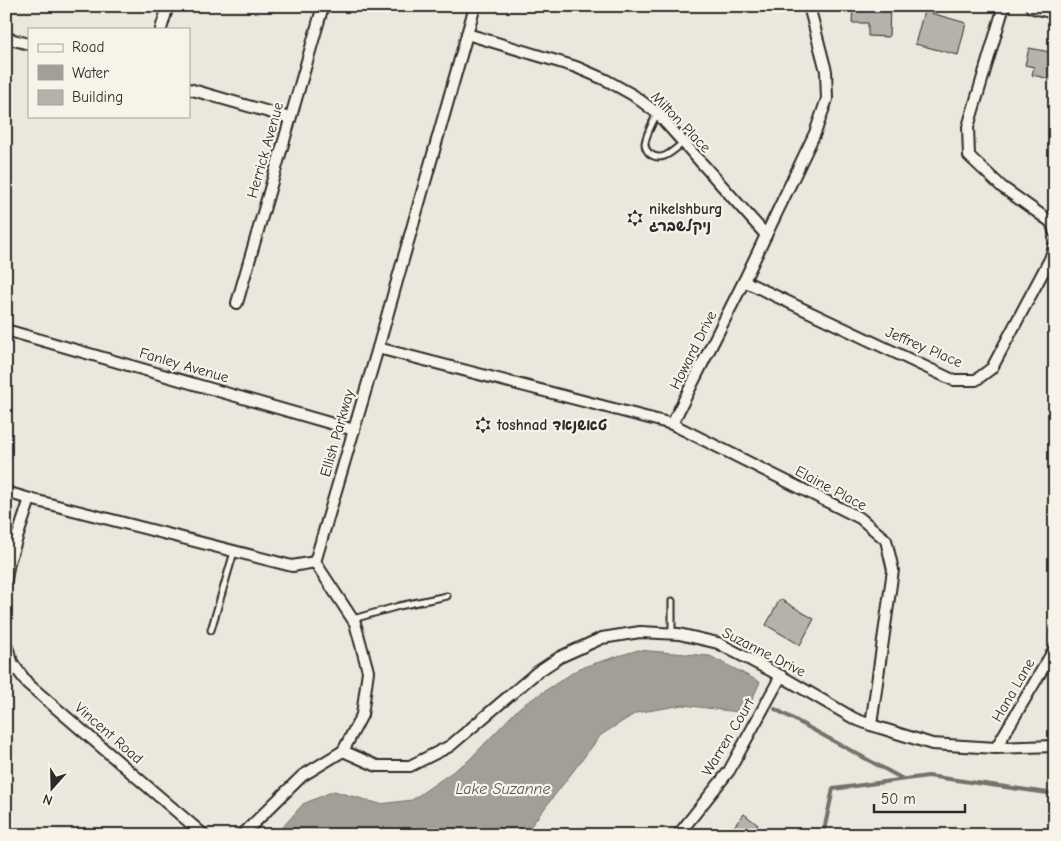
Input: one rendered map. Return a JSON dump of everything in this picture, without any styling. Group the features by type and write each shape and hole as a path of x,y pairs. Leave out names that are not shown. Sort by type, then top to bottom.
{"street":[{"path":"161,28 168,6"},
{"name":"Herrick Avenue","path":"237,303 323,6"},
{"name":"Ellish Parkway","path":"315,562 475,6"},
{"name":"Howard Drive","path":"672,424 744,281 815,133 826,99 826,71 809,6"},
{"path":"1004,6 968,127 969,156 1002,186 1051,222 1055,233"},
{"path":"1033,6 1055,11"},
{"name":"Milton Place","path":"467,34 576,67 606,80 633,95 657,113 766,235"},
{"path":"6,38 28,44"},
{"path":"190,89 290,118"},
{"name":"Jeffrey Place","path":"744,281 954,380 976,380 992,368 1050,259 1055,244"},
{"name":"Fanley Avenue","path":"6,330 354,430"},
{"path":"378,348 672,424"},
{"name":"Elaine Place","path":"672,424 860,518 886,540 893,570 871,725"},
{"path":"6,492 292,566 315,562 355,623 368,671 362,715 343,751 302,776 242,835"},
{"path":"6,578 9,562 30,499"},
{"name":"Suzanne Drive","path":"343,751 377,766 410,766 450,746 536,673 560,657 602,638 640,632 679,634 718,643 782,676 855,719 932,744 996,748 1055,746"},
{"name":"Vincent Road","path":"6,645 13,664 28,684 204,835"},
{"name":"Hana Lane","path":"996,748 1055,648"},
{"name":"Warren Court","path":"678,835 729,771 782,676"}],"lane":[{"path":"657,113 647,135 645,148 652,155 664,157 683,143"},
{"path":"211,630 234,551"},
{"path":"352,619 399,606 447,596"},
{"path":"672,601 672,634"}],"water":[{"name":"Lake Suzanne","path":"638,650 710,656 760,682 746,713 683,705 636,713 601,735 524,835 276,835 303,804 334,791 380,804 412,800 468,761 520,707 580,668"}],"building":[{"path":"853,6 890,6 889,37 868,36 868,23 852,23"},
{"path":"924,11 966,23 958,55 915,44"},
{"path":"1029,48 1055,53 1055,80 1032,75 1034,67 1025,65"},
{"path":"780,599 814,619 800,645 766,625"},
{"path":"744,814 758,825 751,835 727,835"}],"waterway":[{"path":"775,709 903,779"},
{"path":"823,835 833,789 928,776 1055,794"}],"place":[{"name":"nikelshburg ניקלשברג","path":"635,218"},
{"name":"toshnad טאשנאד","path":"483,425"}]}
